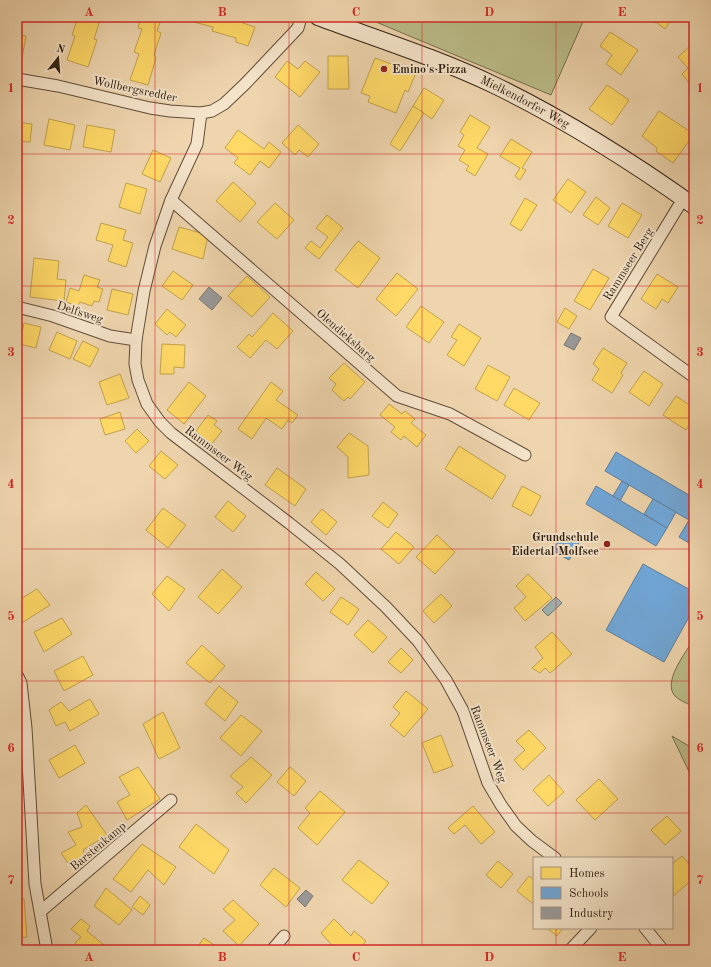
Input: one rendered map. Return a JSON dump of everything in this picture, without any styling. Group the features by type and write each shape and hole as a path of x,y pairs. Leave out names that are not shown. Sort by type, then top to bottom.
{"street":[{"path":"201,113 212,111 224,104 245,84 298,28 301,17"},
{"name":"Mielkendorfer Weg","path":"318,17 446,65 494,85 596,140 689,202"},
{"name":"Wollbergsredder","path":"17,79 58,86 164,110 201,113"},
{"name":"Rammseer Weg","path":"201,113 197,144 171,200 155,246 144,291 136,340 135,364 138,380 147,404 160,422 171,433 340,564 386,607 418,640 446,680 463,711 488,783 501,806 516,826 532,841 554,857"},
{"name":"Olendieksbarg","path":"171,200 397,396 450,414 525,454"},
{"name":"Rammseer Berg","path":"689,202 611,317 694,377"},
{"name":"Delfsweg","path":"17,308 53,316 110,336 136,340"},
{"path":"17,675 21,683 26,728 35,884 47,950"},
{"name":"Barstenkamp","path":"41,911 172,800"},
{"path":"570,950 591,929"},
{"path":"645,929 663,950"},
{"path":"272,950 284,936"}],"green space":[{"path":"364,17 585,17 551,95"},
{"path":"694,639 694,707 675,696 671,683 673,675 681,659"},
{"path":"672,736 694,749 694,782"}],"water":[{"path":"556,597 562,603 548,616 542,610"}],"building: Homes":[{"path":"78,17 101,17 94,39 97,40 88,67 67,60 75,36 72,35"},
{"path":"141,17 162,17 157,31 161,33 154,55 156,58 148,85 130,80 139,54 134,52 142,29 138,28"},
{"path":"191,17 233,17 244,20 243,23 255,27 248,46 236,42 236,38 212,31 213,27 190,21"},
{"path":"653,17 673,17 665,29 651,20"},
{"path":"610,32 638,50 621,75 606,64 612,55 600,46"},
{"path":"17,34 26,36 22,58 17,57"},
{"path":"692,44 694,46 694,82 691,85 682,74 688,68 678,57"},
{"path":"328,56 348,56 349,89 328,89"},
{"path":"375,58 416,73 408,92 405,90 396,113 368,102 370,96 361,93"},
{"path":"287,61 298,69 305,61 320,72 300,97 275,77"},
{"path":"607,85 629,100 612,125 589,109"},
{"path":"424,88 444,100 432,119 413,106"},
{"path":"413,106 424,113 400,151 390,144"},
{"path":"659,111 694,134 673,163 656,151 657,148 642,136"},
{"path":"470,115 490,127 477,148 488,154 475,176 466,170 469,166 459,160 465,150 458,146 464,135 460,132"},
{"path":"49,119 75,125 70,150 44,145"},
{"path":"17,122 32,124 30,142 17,141"},
{"path":"87,125 115,130 111,152 83,147"},
{"path":"298,125 319,144 308,157 299,150 295,155 282,143"},
{"path":"238,130 264,149 269,142 281,152 269,168 260,161 250,175 234,163 238,158 225,148"},
{"path":"511,139 532,152 522,168 526,170 520,180 515,176 520,168 500,156"},
{"path":"153,150 171,158 160,182 142,174"},
{"path":"568,179 586,192 571,213 553,200"},
{"path":"233,182 256,203 240,222 216,201"},
{"path":"126,183 147,189 140,214 119,207"},
{"path":"596,197 610,208 598,225 583,215"},
{"path":"525,198 537,205 521,231 510,224"},
{"path":"275,203 294,220 277,239 257,222"},
{"path":"622,203 642,215 628,238 608,226"},
{"path":"327,215 343,228 319,259 305,248 311,241 320,248 328,237 316,228"},
{"path":"101,223 126,230 123,240 133,243 126,267 108,261 113,245 96,240"},
{"path":"179,227 208,235 203,259 172,249"},
{"path":"358,241 380,258 358,288 335,270"},
{"path":"34,258 59,261 57,279 66,280 64,301 30,297"},
{"path":"593,269 609,278 590,310 574,301"},
{"path":"173,271 193,285 182,300 162,286"},
{"path":"397,273 418,289 396,316 376,299"},
{"path":"657,274 678,287 668,303 662,299 656,309 641,299"},
{"path":"84,275 100,280 97,287 103,289 99,302 94,301 92,306 80,302 78,306 66,302 70,288 79,291"},
{"path":"247,276 270,297 252,317 228,296"},
{"path":"112,289 133,294 128,315 107,310"},
{"path":"421,306 444,322 429,343 406,327"},
{"path":"565,308 577,316 569,329 557,322"},
{"path":"167,309 186,325 176,337 170,332 167,335 155,324"},
{"path":"273,313 293,331 277,349 266,340 250,358 237,347 249,334 252,337"},
{"path":"24,323 41,327 36,348 19,344"},
{"path":"459,324 481,338 464,366 447,355 457,340 451,337"},
{"path":"57,332 77,341 70,359 49,350"},
{"path":"83,341 99,349 90,367 73,359"},
{"path":"162,344 185,345 184,368 174,367 174,374 160,374"},
{"path":"603,348 627,363 621,373 623,375 612,393 592,380 599,369 593,364"},
{"path":"344,363 365,382 350,399 348,397 344,401 332,390 336,384 329,378"},
{"path":"488,365 510,377 497,401 475,389"},
{"path":"644,371 663,384 649,406 629,392"},
{"path":"120,374 129,398 107,405 99,382"},
{"path":"189,382 206,396 184,424 167,410"},
{"path":"271,382 283,391 276,400 298,415 292,423 288,420 282,429 266,418 252,439 238,429"},
{"path":"514,388 540,403 529,420 504,405"},
{"path":"676,396 694,408 694,418 686,430 663,415"},
{"path":"389,404 402,414 405,411 415,419 411,423 426,435 417,447 404,436 401,440 391,432 395,427 380,415"},
{"path":"120,412 125,429 105,435 100,419"},
{"path":"208,415 217,421 214,425 222,431 211,445 196,431"},
{"path":"137,429 149,441 136,453 125,441"},
{"path":"349,433 368,446 369,475 348,478 348,457 337,447"},
{"path":"459,446 506,476 492,499 445,469"},
{"path":"161,451 178,465 165,479 149,466"},
{"path":"277,468 306,489 295,506 265,485"},
{"path":"522,486 541,496 531,516 512,506"},
{"path":"228,501 246,516 233,532 215,517"},
{"path":"383,502 398,514 388,528 372,516"},
{"path":"163,508 186,525 168,548 146,530"},
{"path":"322,509 337,522 326,535 311,522"},
{"path":"396,532 414,547 399,564 381,549"},
{"path":"437,535 455,552 435,574 416,557"},
{"path":"222,569 242,587 218,614 198,597"},
{"path":"316,572 335,589 323,601 305,584"},
{"path":"528,574 552,598 525,621 514,608 526,597 516,586"},
{"path":"167,576 185,589 169,611 152,594"},
{"path":"37,589 50,605 17,626 17,598 19,600"},
{"path":"441,594 452,606 434,623 423,611"},
{"path":"341,597 359,609 348,625 330,612"},
{"path":"62,618 72,634 44,652 34,632"},
{"path":"368,620 387,637 373,653 354,635"},
{"path":"552,632 572,654 550,673 545,668 540,673 532,668 543,658 535,647"},
{"path":"202,645 225,666 210,683 186,663"},
{"path":"401,648 413,660 401,673 388,662"},
{"path":"83,656 93,675 64,691 54,671"},
{"path":"219,686 238,702 225,721 205,704"},
{"path":"406,691 428,709 404,737 390,725 400,713 393,707"},
{"path":"90,699 99,714 70,731 65,722 56,726 49,710 61,702 69,711"},
{"path":"163,712 180,748 159,759 143,724"},
{"path":"241,715 262,731 241,756 220,738"},
{"path":"529,730 546,748 523,770 514,760 525,750 516,741"},
{"path":"441,735 453,766 434,773 422,743"},
{"path":"75,745 85,763 59,778 49,760"},
{"path":"251,757 272,775 246,803 236,793 243,787 230,776"},
{"path":"138,767 160,799 127,820 117,802 130,795 119,777"},
{"path":"290,767 306,781 294,796 277,782"},
{"path":"549,775 564,792 548,806 533,790"},
{"path":"599,779 618,799 595,820 576,800"},
{"path":"320,791 345,812 317,845 298,828 310,813 305,808"},
{"path":"86,805 107,835 83,850 85,857 70,866 61,853 76,845 68,832 82,827 77,813"},
{"path":"473,806 495,832 481,844 465,825 454,834 448,828"},
{"path":"667,816 681,831 665,845 651,830"},
{"path":"196,824 229,850 214,874 179,847"},
{"path":"142,844 176,867 164,885 148,870 131,892 113,879"},
{"path":"682,856 694,870 694,878 673,896 673,863"},
{"path":"359,860 389,883 372,904 342,880"},
{"path":"498,861 513,874 501,888 486,875"},
{"path":"274,868 300,888 286,907 260,885"},
{"path":"529,876 533,879 532,903 517,891"},
{"path":"106,888 132,910 119,925 94,906"},
{"path":"140,896 150,905 143,915 132,907"},
{"path":"24,899 27,937 17,938 17,900"},
{"path":"233,900 259,924 239,946 223,931 235,920 223,909"},
{"path":"81,919 90,926 87,931 110,950 81,950 75,943 81,937 71,929"},
{"path":"334,919 351,936 354,931 366,941 359,950 327,950 332,945 321,933"},
{"path":"548,929 562,929 557,936"},
{"path":"204,938 221,950 195,950"}],"building: Schools":[{"path":"616,452 694,498 694,523 605,471"},
{"path":"622,481 629,485 620,501 613,496"},
{"path":"596,486 667,528 656,546 586,504"},
{"path":"653,499 676,512 667,528 644,514"},
{"path":"689,520 694,523 694,546 679,537"},
{"path":"564,532 580,541 569,560 553,551"},
{"path":"643,564 694,592 688,602 694,605 694,608 664,662 606,630"}],"building: Industry":[{"path":"209,287 222,298 212,310 199,299"},
{"path":"571,333 581,338 574,350 564,345"},
{"path":"306,890 313,896 305,907 297,899"}],"place":[{"name":"Emino's Pizza","path":"384,69"},
{"name":"Grundschule Eidertal Molfsee","path":"607,544"}]}
